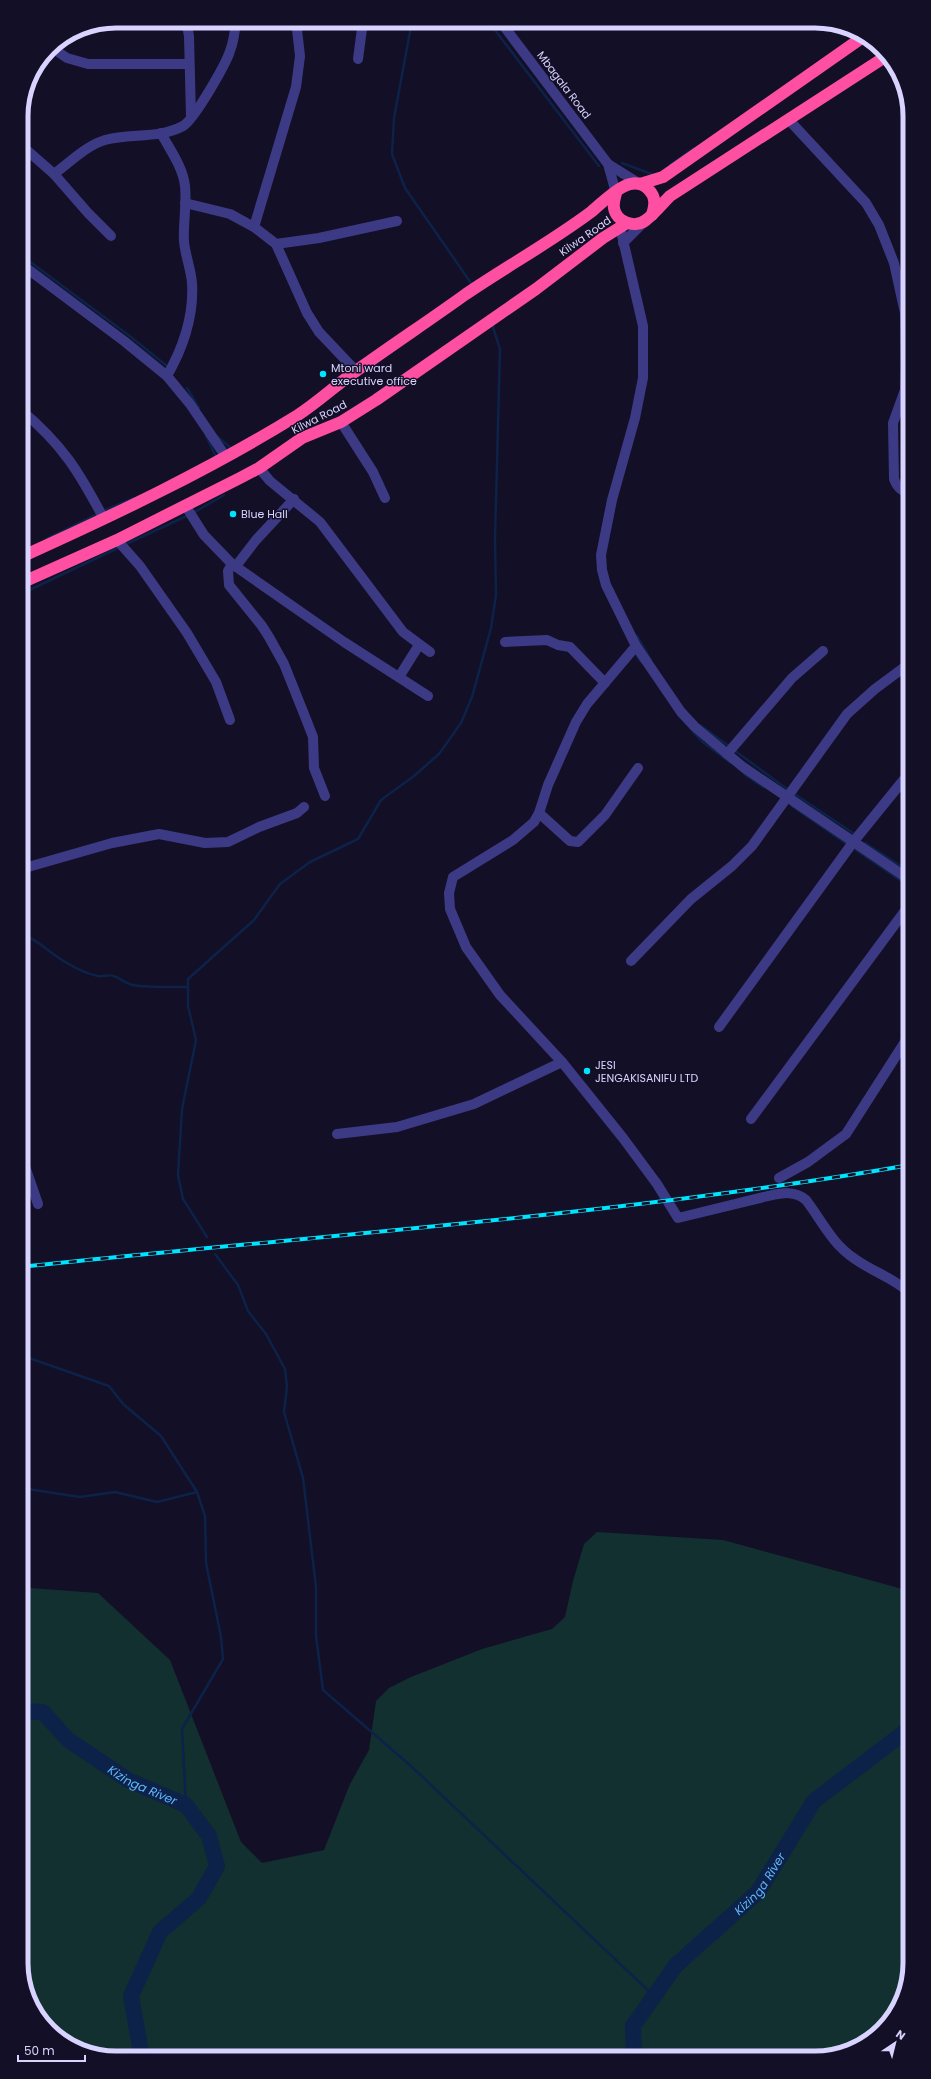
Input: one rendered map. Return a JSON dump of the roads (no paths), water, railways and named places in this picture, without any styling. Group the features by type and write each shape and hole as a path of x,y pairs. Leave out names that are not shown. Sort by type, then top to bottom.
{"highway":[{"path":"640,184 663,177 859,40"},
{"path":"648,218 654,206 653,196 648,188 640,184 631,183 622,186 616,192 613,207 624,225 636,224 648,218 670,196 882,59"},
{"name":"Kilwa Road","path":"28,554 185,480 226,458 299,414 356,371 511,263 587,215 616,192"},
{"name":"Kilwa Road","path":"28,580 117,540 259,468 302,438 341,422 402,382 536,289 603,238 624,225"}],"street":[{"path":"186,28 191,117"},
{"path":"54,174 91,147 106,140 161,133 184,125 191,117 227,59 235,28"},
{"path":"254,227 268,186 280,138 296,87 300,56 297,28"},
{"path":"358,59 362,28"},
{"name":"Mbagala Road","path":"510,28 608,164 616,192"},
{"path":"57,51 67,58 88,64 189,64"},
{"path":"788,119 866,203 888,245 894,263 903,304"},
{"path":"161,133 181,169 185,185 184,242 192,282 192,303 182,346 167,376"},
{"path":"28,151 54,174 88,213 111,236"},
{"name":"Mbagala Road","path":"608,164 640,184"},
{"path":"185,203 230,214 254,227 276,244 307,313 319,332 356,371"},
{"path":"623,243 648,218"},
{"path":"276,244 319,238 397,221"},
{"path":"624,225 623,243 643,326 643,378 635,418 612,500 601,555 602,570 606,585 636,646 681,712 704,736 726,754 903,875"},
{"path":"28,269 124,340 167,376 190,404 226,458"},
{"path":"903,401 894,423 894,479 896,486 903,491"},
{"path":"28,416 61,447 74,464 104,519"},
{"path":"341,422 373,472 384,498"},
{"path":"259,468 270,481 294,499 329,532 346,558 403,632 418,645 430,652"},
{"path":"294,499 228,571 229,585 262,626 284,664 295,695 313,737 314,768 325,796"},
{"path":"185,505 204,535 234,565 344,642 428,696"},
{"path":"117,540 140,566 187,633 216,682 230,720"},
{"path":"505,642 547,640 558,645 570,647 605,683"},
{"path":"399,677 418,645"},
{"path":"636,646 587,704 570,735 548,785 539,813 528,828 513,840 453,877 450,893 450,909 466,947 500,995 562,1062 646,1168 678,1218 781,1193 799,1194 806,1200 838,1246 856,1260 903,1287"},
{"path":"726,754 792,678 823,650"},
{"path":"631,961 691,899 732,866 752,846 847,714 875,689 903,668"},
{"path":"539,813 570,841 578,842 605,815 638,768"},
{"path":"719,1027 854,841 903,781"},
{"path":"28,867 112,842 159,834 205,843 228,842 259,827 297,813 304,807"},
{"path":"751,1119 903,913"},
{"path":"780,1178 808,1162 846,1134 903,1045"},
{"path":"337,1134 397,1127 474,1104 562,1062"},
{"path":"28,1175 38,1204"}],"waterway":[{"path":"411,28 394,118 392,154 405,188 471,283"},
{"path":"493,28 599,166"},
{"path":"670,165 694,148"},
{"path":"622,163 654,175"},
{"path":"28,260 131,337 167,366"},
{"path":"207,1237 183,1199 178,1175 182,1109 196,1040 188,1006 188,979 254,920 280,884 310,862 358,839 381,800 414,776 439,754 461,723 472,697 491,628 496,595 495,539 500,349 492,324"},
{"path":"187,388 199,408"},
{"path":"206,436 216,457"},
{"path":"218,437 232,449"},
{"path":"193,513 224,495"},
{"path":"103,511 134,498"},
{"path":"46,539 99,513"},
{"path":"124,545 189,515"},
{"path":"28,591 120,547"},
{"path":"637,636 651,660"},
{"path":"634,652 641,662"},
{"path":"700,725 730,747"},
{"path":"693,732 704,743 731,763"},
{"path":"734,750 787,789"},
{"path":"744,774 763,787"},
{"path":"796,795 856,835"},
{"path":"792,806 848,845"},
{"path":"865,843 903,867"},
{"path":"856,850 903,882"},
{"path":"28,936 55,956 90,974 100,976 112,975 130,984 140,986 188,987"},
{"path":"215,1254 238,1285 248,1311 266,1334 285,1369 287,1387 284,1412 303,1478 316,1587 316,1636 323,1690 412,1767 654,1996"},
{"path":"28,1357 109,1386 123,1404 161,1436 197,1492 205,1516 206,1563 221,1637 223,1659 182,1729 186,1805"},
{"path":"28,1489 80,1497 115,1492 157,1502 197,1492"},
{"name":"Kizinga River","path":"28,1711 43,1712 67,1739 128,1780 186,1805 209,1836 217,1866 199,1898 160,1932 131,1996 141,2051"},
{"name":"Kizinga River","path":"634,2051 633,2026 676,1965 758,1892 814,1801 903,1733"}],"railway":[{"path":"28,1266 578,1211 800,1183 903,1166"}],"place":[{"name":"Mtoni ward executive office","path":"323,374"},
{"name":"Blue Hall","path":"233,514"},
{"name":"JESI JENGAKISANIFU LTD","path":"587,1071"}]}
